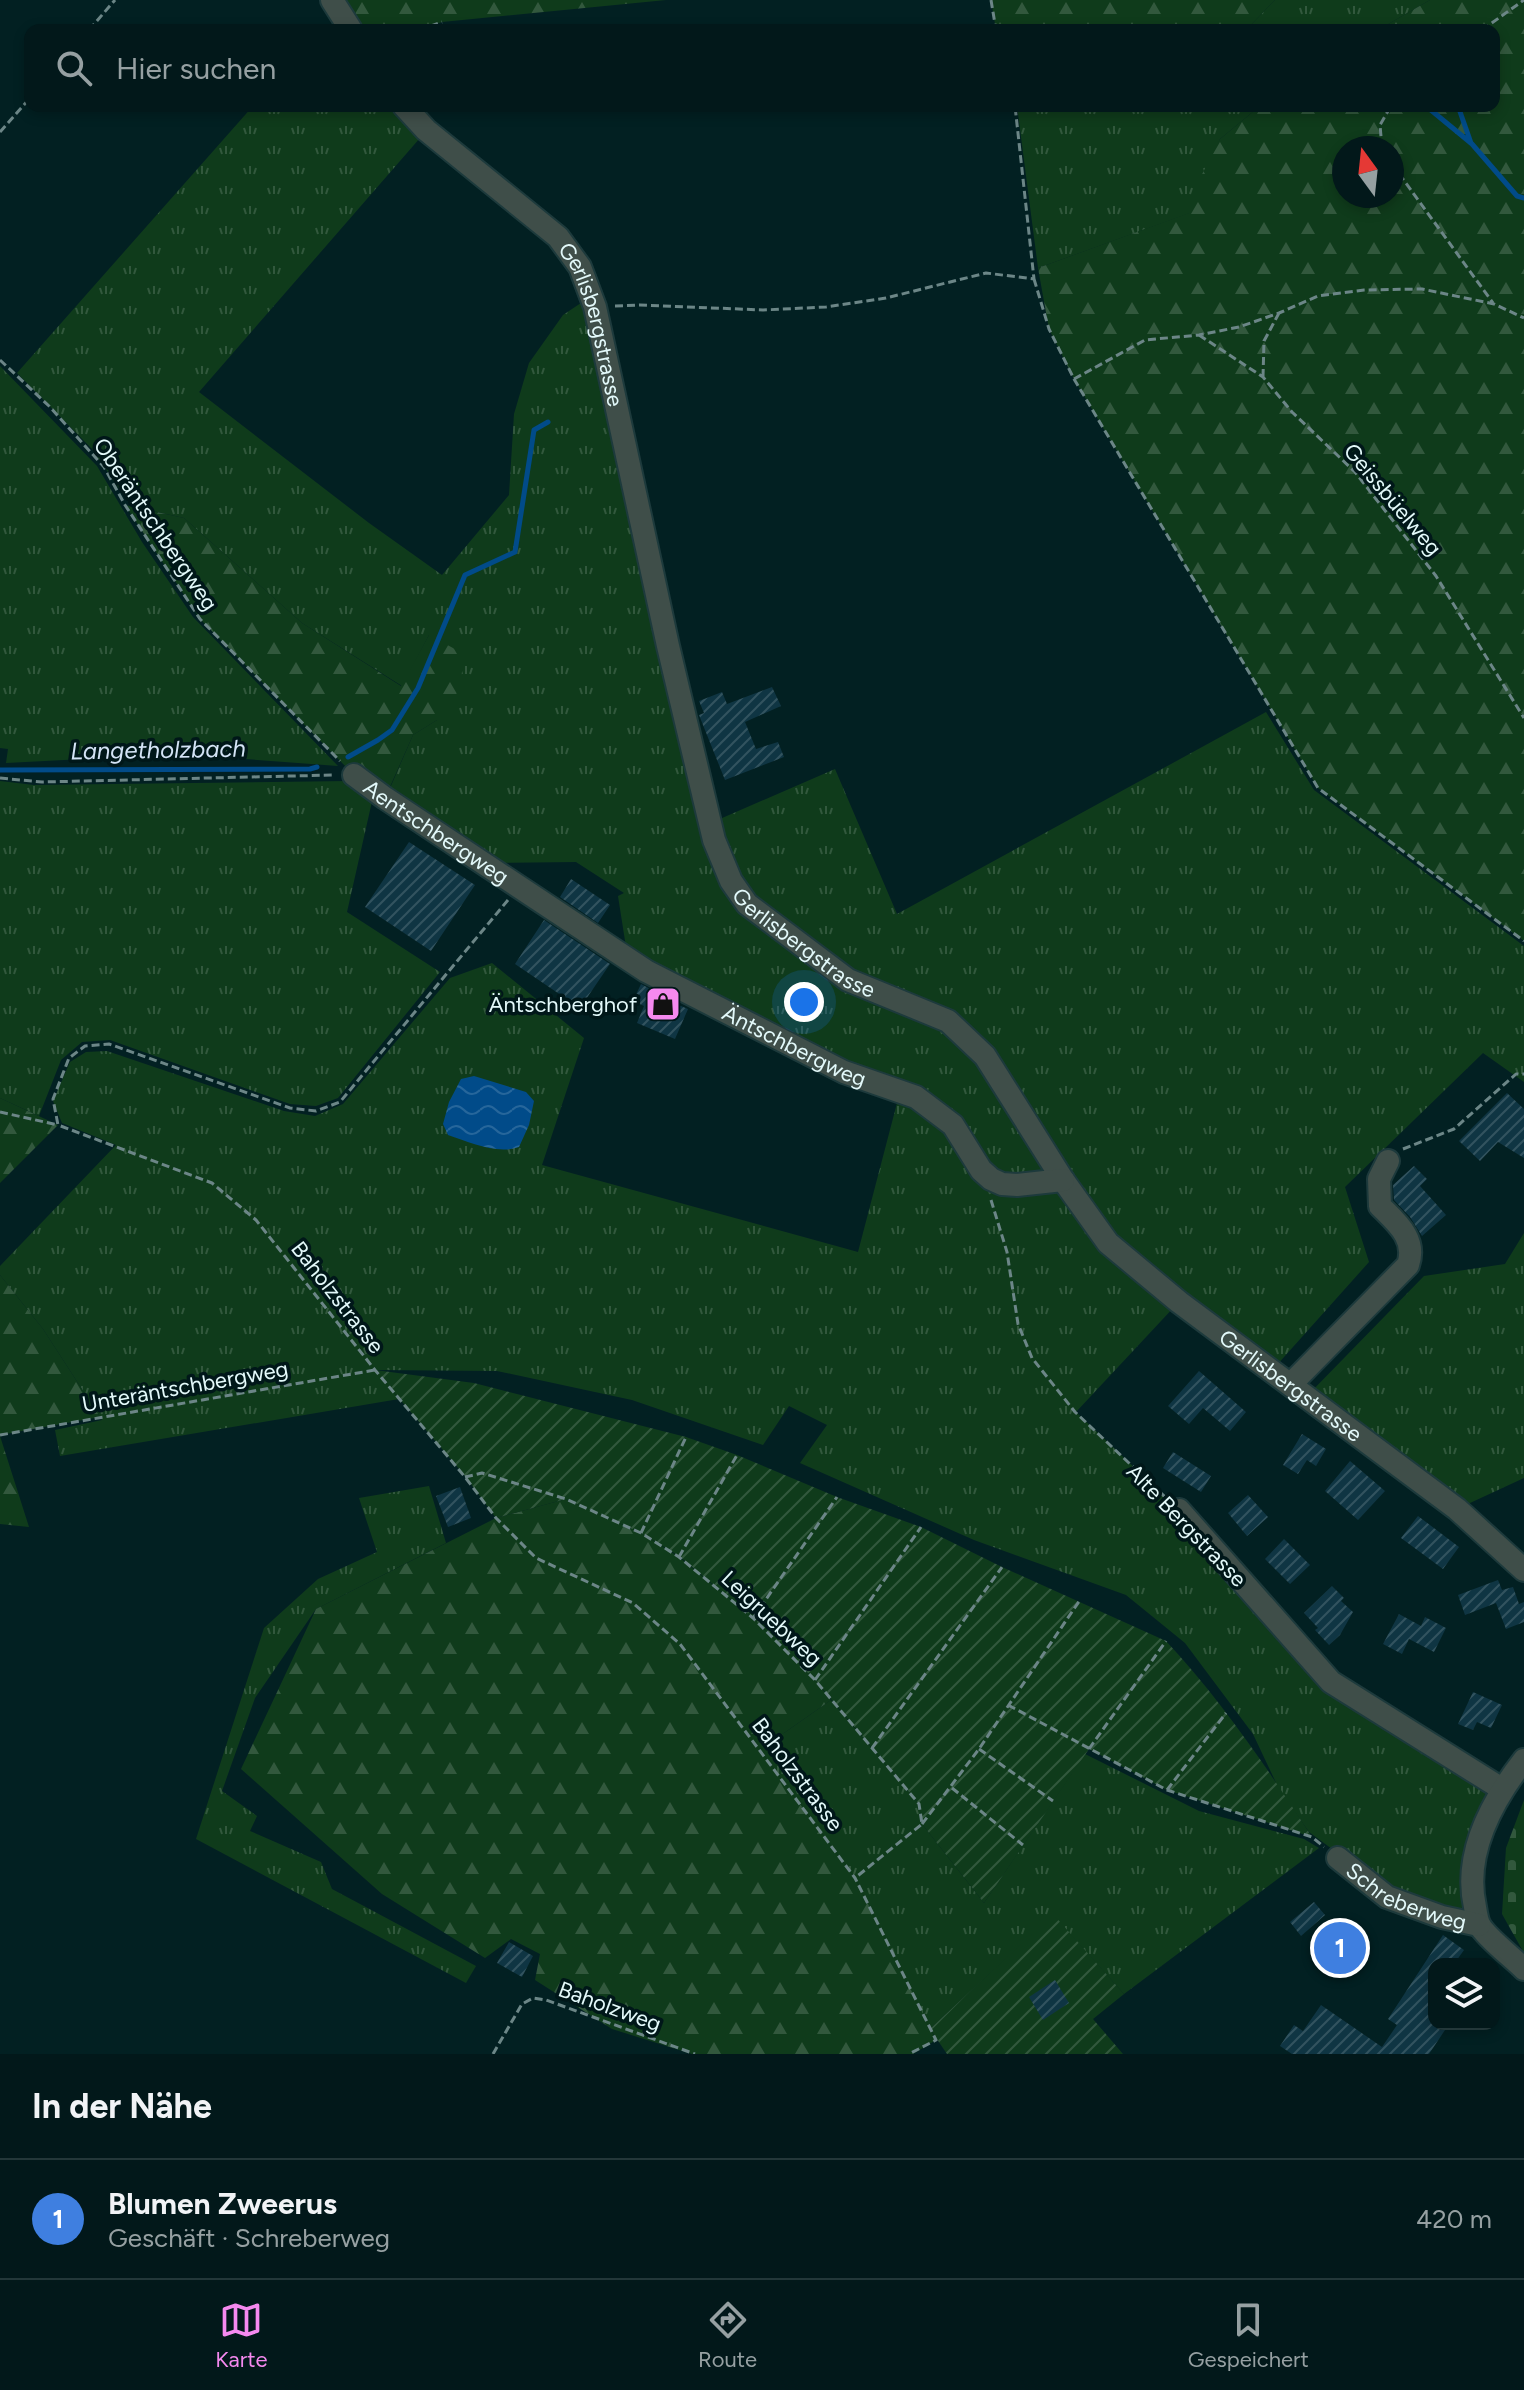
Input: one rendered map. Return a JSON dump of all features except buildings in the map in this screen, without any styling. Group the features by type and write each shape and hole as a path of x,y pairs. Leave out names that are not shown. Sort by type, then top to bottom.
{"street":[{"path":"332,0 347,24"},
{"name":"Gerlisbergstrasse","path":"410,112 426,130 558,237 580,267 595,307 668,646 714,840 731,881 747,904 848,980 948,1021 985,1056 1063,1180 1108,1243 1179,1302 1457,1509 1524,1570"},
{"name":"Aentschbergweg","path":"354,775 519,887"},
{"name":"Äntschbergweg","path":"519,887 646,971 844,1072 916,1097 953,1125 981,1170 991,1179"},
{"path":"1291,1384 1408,1265 1412,1254 1405,1232 1380,1206 1379,1179 1388,1161"},
{"path":"991,1179 1017,1185 1063,1180"},
{"name":"Alte Bergstrasse","path":"1179,1510 1331,1682 1502,1789"},
{"path":"1524,1760 1502,1789 1474,1852 1471,1888 1479,1925 1524,1969"},
{"name":"Schreberweg","path":"1338,1858 1387,1897 1442,1917 1479,1925"}],"path":[{"path":"94,24 115,0"},
{"path":"991,0 995,24"},
{"path":"1490,24 1524,0"},
{"path":"436,24 442,22"},
{"path":"0,132 24,105"},
{"path":"1016,112 1034,279 1049,329 1074,379 1318,788 1524,941"},
{"path":"1381,136 1380,125 1388,112"},
{"path":"1404,180 1494,304"},
{"path":"595,307 640,305 779,310 886,298 986,273 1034,279"},
{"path":"1074,379 1145,340 1199,335 1239,327 1318,296 1364,290 1422,289 1494,304 1524,318"},
{"path":"1263,377 1264,341 1279,313"},
{"name":"Geissbüelweg","path":"1199,335 1263,377 1292,412 1355,472 1436,576 1524,718"},
{"name":"Oberäntschbergweg","path":"0,360 49,406 104,467 125,505 200,619 354,775"},
{"path":"0,778 42,782 354,775"},
{"path":"0,1112 58,1125 53,1099 69,1058 85,1046 109,1044 290,1108 316,1111 340,1102 519,887"},
{"path":"1388,1161 1406,1146 1454,1129 1516,1074 1524,1074"},
{"name":"Baholzstrasse","path":"58,1125 212,1183 256,1220 496,1518 536,1558 633,1603 680,1644 855,1878 936,2040 909,2054"},
{"name":"Alte Bergstrasse","path":"991,1179 988,1191 1007,1252 1018,1324 1032,1358 1075,1412 1179,1510"},
{"name":"Unteräntschbergweg","path":"0,1435 375,1370"},
{"path":"641,1533 686,1437"},
{"path":"679,1557 737,1455"},
{"name":"Leigruebweg","path":"465,1477 482,1473 566,1499 641,1533 679,1557 753,1618 815,1680 918,1803 922,1824"},
{"path":"753,1618 837,1497"},
{"path":"815,1680 921,1527"},
{"path":"872,1748 1002,1567"},
{"path":"855,1878 922,1824 952,1788 1080,1600"},
{"path":"1089,1749 1166,1641"},
{"path":"1008,1705 1167,1790 1312,1837 1338,1858"},
{"path":"1167,1790 1226,1713"},
{"path":"979,1749 1053,1801"},
{"path":"952,1788 1023,1845"},
{"name":"Baholzweg","path":"493,2054 522,2004 533,1998 695,2054"}],"green space":[{"path":"332,0 666,0 436,24 347,24"},
{"path":"991,0 1275,0 1252,24 995,24"},
{"path":"1275,0 1430,0 1388,24 1252,24"},
{"path":"1430,0 1524,0 1524,941 1318,788 1074,379 1049,329 1038,268 1189,213 1190,198 1220,139 1253,112 1500,112 1500,24 1388,24"},
{"path":"248,112 397,112 420,138 199,392 442,575 509,495 514,414 529,363 563,315 587,299 705,841 718,879 741,910 944,1027 978,1062 1042,1159 1175,1306 1076,1412 1179,1510 1331,1682 1502,1789 1466,1919 1389,1891 1309,1832 1279,1789 1253,1734 1185,1643 1126,1595 974,1540 800,1463 827,1425 789,1406 763,1445 632,1400 497,1371 376,1370 399,1399 60,1456 55,1430 102,1420 43,1329 0,1275 0,1266 116,1145 62,1123 53,1101 70,1062 86,1052 107,1051 284,1111 315,1116 343,1104 450,978 492,963 584,1038 542,1165 858,1252 902,1084 847,1065 652,965 626,947 618,896 624,893 576,862 486,863 387,795 413,735 437,720 429,635 402,686 302,623 184,518 131,506 92,449 17,373"},
{"path":"1018,112 1253,112 1220,139 1190,213 1038,268"},
{"path":"0,366 97,466 142,542 193,617 338,766 179,754 6,763 8,749 0,748"},
{"path":"125,505 184,518 302,623 401,686 429,635 464,654 460,689 437,720 413,735 385,798 354,775 200,619"},
{"path":"1266,712 1314,790 1524,946 1524,1082 1483,1053 1345,1187 1369,1262 1276,1366 1114,1241 989,1054 850,976 751,901 713,822 835,769 897,914"},
{"path":"0,781 34,785 350,781 373,797 347,912 440,972 338,1098 316,1106 290,1104 110,1040 82,1042 61,1060 39,1116 0,1098"},
{"path":"0,1098 58,1125 0,1183"},
{"path":"1524,1233 1524,1478 1457,1509 1307,1396 1424,1276 1505,1264"},
{"path":"0,1275 43,1329 100,1417 0,1435"},
{"path":"375,1370 474,1383 686,1437 921,1527 1166,1641 1243,1736 1312,1837 1167,1790 1089,1749 984,1903 922,1824 919,1804 815,1680 753,1618 679,1556 641,1533 566,1499 496,1518 465,1476"},
{"path":"0,1436 29,1527 0,1524"},
{"path":"429,1486 446,1543 316,1609 255,1698 222,1791 257,1816 250,1831 321,1862 332,1889 476,1966 466,1983 196,1839 264,1628 318,1579 377,1552 359,1498"},
{"path":"566,1499 641,1533 679,1557 753,1618 831,1700 760,1750 855,1878 936,2040 913,2054 692,2054 612,2029 535,1980 540,1954 511,1939 485,1958 382,1894 241,1769 316,1609 496,1518"},
{"path":"831,1700 919,1804 922,1824 984,1903 1085,1754 1199,1811 1304,1839 1319,1848 1124,1994 1053,1915 930,2029 855,1878 760,1750"},
{"path":"1524,1800 1524,1953 1502,1914 1506,1848"},
{"path":"1053,1914 1124,1994 1093,2019 1123,2054 947,2054 930,2029"}],"water":[{"path":"474,1076 526,1092 534,1101 529,1125 519,1147 492,1149 448,1135 443,1124 449,1102 461,1079"}],"waterway":[{"path":"1433,112 1472,144 1517,196 1524,198"},
{"path":"1460,112 1471,143"},
{"name":"Langetholzbach","path":"348,757 392,730 418,688 465,575 515,552 534,430 548,422"},
{"name":"Langetholzbach","path":"0,770 317,767"}],"place":[{"name":"Äntschberghof","path":"663,1004"},
{"name":"Blumen Zweerus","path":"1340,1948"}]}
